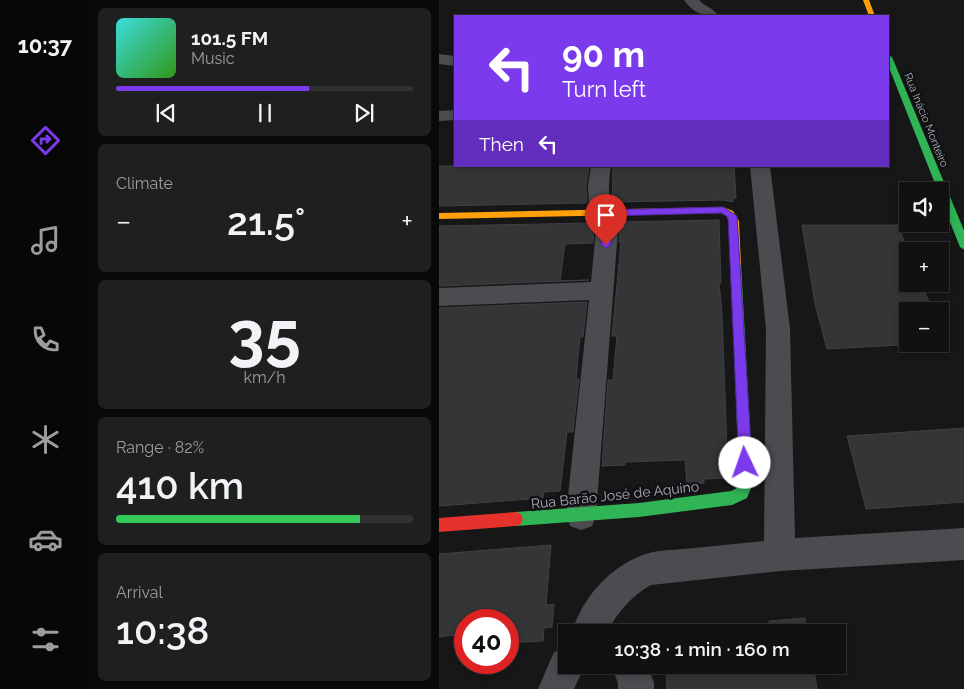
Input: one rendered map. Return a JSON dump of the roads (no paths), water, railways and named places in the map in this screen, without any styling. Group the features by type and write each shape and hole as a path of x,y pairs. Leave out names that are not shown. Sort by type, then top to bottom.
{"street":[{"path":"691,0 699,9 710,14"},
{"path":"866,0 872,15"},
{"path":"439,59 454,60"},
{"name":"Rua Inácio Monteiro","path":"889,60 964,247"},
{"path":"439,116 454,115"},
{"path":"581,515 603,291 607,230 599,205 598,186 601,167"},
{"path":"760,167 778,329 780,556"},
{"name":"Rua Barão José de Aquino","path":"439,525 581,515 732,498 740,495 744,490 746,483 734,221 730,212 723,210 602,213"},
{"path":"439,216 602,213"},
{"path":"439,297 603,291"},
{"path":"593,624 600,610 615,590 633,575 666,566 780,556 964,544"},
{"path":"555,689 562,674"},
{"path":"632,674 636,689"}]}
